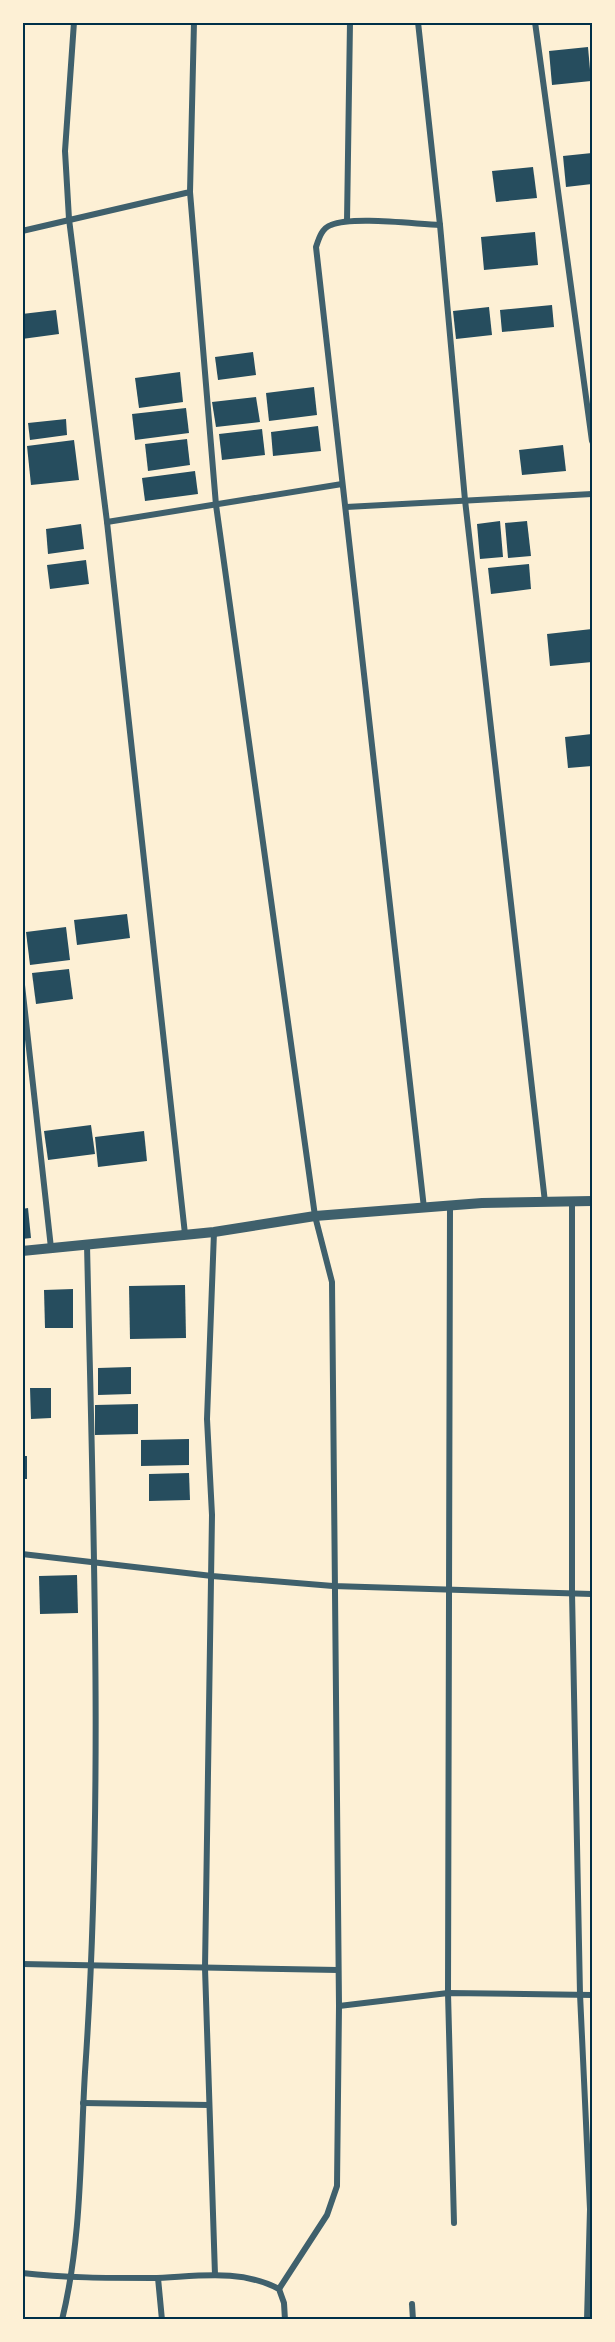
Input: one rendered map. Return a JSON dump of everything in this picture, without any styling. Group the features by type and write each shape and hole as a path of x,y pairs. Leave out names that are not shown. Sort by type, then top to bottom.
{"street":[{"path":"74,22 65,151 69,219 107,522 185,1234"},
{"path":"194,22 190,192 216,505 315,1216 332,1282 333,1586 339,2006 337,2186 327,2215 279,2289"},
{"path":"346,221 350,22"},
{"path":"418,22 440,225 465,500 545,1202"},
{"path":"535,22 592,441"},
{"path":"22,231 190,192"},
{"path":"424,1209 316,247 320,234 330,225 346,221 440,225"},
{"path":"107,522 342,484"},
{"path":"346,507 592,494"},
{"path":"22,985 25,1037 51,1248"},
{"path":"22,1251 214,1232 315,1216 450,1206 592,1201"},
{"path":"572,1202 572,1593 580,1994 590,2209 587,2319"},
{"path":"450,1206 448,1993 454,2223"},
{"path":"214,1232 207,1419 212,1576 205,1968 215,2275"},
{"path":"62,2319 72,2279 79,2215 83,2103 93,1966 94,1561 87,1244"},
{"path":"22,1554 212,1576 333,1586 592,1594"},
{"path":"22,1964 338,1970"},
{"path":"339,2006 448,1993 592,1995"},
{"path":"83,2103 209,2105"},
{"path":"22,2273 72,2279 215,2275 261,2279 279,2289 284,2303 285,2319"},
{"path":"158,2278 162,2319"},
{"path":"412,2304 412,2319"}],"building":[{"path":"588,47 591,81 552,85 549,51"},
{"path":"592,153 592,184 566,187 563,156"},
{"path":"533,167 537,198 496,202 492,171"},
{"path":"535,232 538,265 484,270 481,237"},
{"path":"552,305 554,327 502,332 500,310"},
{"path":"489,307 492,335 456,339 453,311"},
{"path":"56,310 59,334 22,339 22,314"},
{"path":"253,352 256,375 218,380 215,357"},
{"path":"180,372 183,402 139,408 135,378"},
{"path":"314,387 317,415 269,421 266,393"},
{"path":"256,397 260,422 216,427 212,402"},
{"path":"186,408 189,433 135,440 132,414"},
{"path":"66,419 67,435 30,440 28,423"},
{"path":"318,426 321,451 273,456 271,432"},
{"path":"262,429 265,455 222,460 219,434"},
{"path":"187,439 190,465 148,471 145,444"},
{"path":"74,440 79,480 31,485 27,446"},
{"path":"563,445 566,471 522,475 519,450"},
{"path":"195,471 198,494 145,501 142,478"},
{"path":"500,521 503,557 480,559 477,524"},
{"path":"527,521 531,556 508,558 505,523"},
{"path":"81,524 84,549 48,554 46,529"},
{"path":"86,560 89,584 50,589 47,565"},
{"path":"529,564 531,589 491,594 488,568"},
{"path":"592,629 592,662 550,666 547,634"},
{"path":"592,734 592,766 568,768 565,737"},
{"path":"127,914 130,938 77,945 74,920"},
{"path":"66,927 70,960 30,965 26,932"},
{"path":"69,969 73,999 36,1004 32,973"},
{"path":"91,1125 95,1154 48,1160 44,1131"},
{"path":"144,1131 147,1161 98,1167 95,1137"},
{"path":"28,1208 31,1238 22,1239 22,1209"},
{"path":"185,1285 186,1338 130,1339 129,1286"},
{"path":"73,1289 73,1328 45,1328 44,1290"},
{"path":"131,1367 131,1394 98,1395 98,1368"},
{"path":"30,1388 51,1388 51,1418 31,1419"},
{"path":"138,1404 138,1434 95,1435 95,1405"},
{"path":"189,1439 189,1465 141,1466 141,1440"},
{"path":"22,1456 27,1456 27,1479 22,1479"},
{"path":"189,1473 190,1500 149,1501 149,1474"},
{"path":"77,1575 78,1613 40,1614 39,1576"}]}
